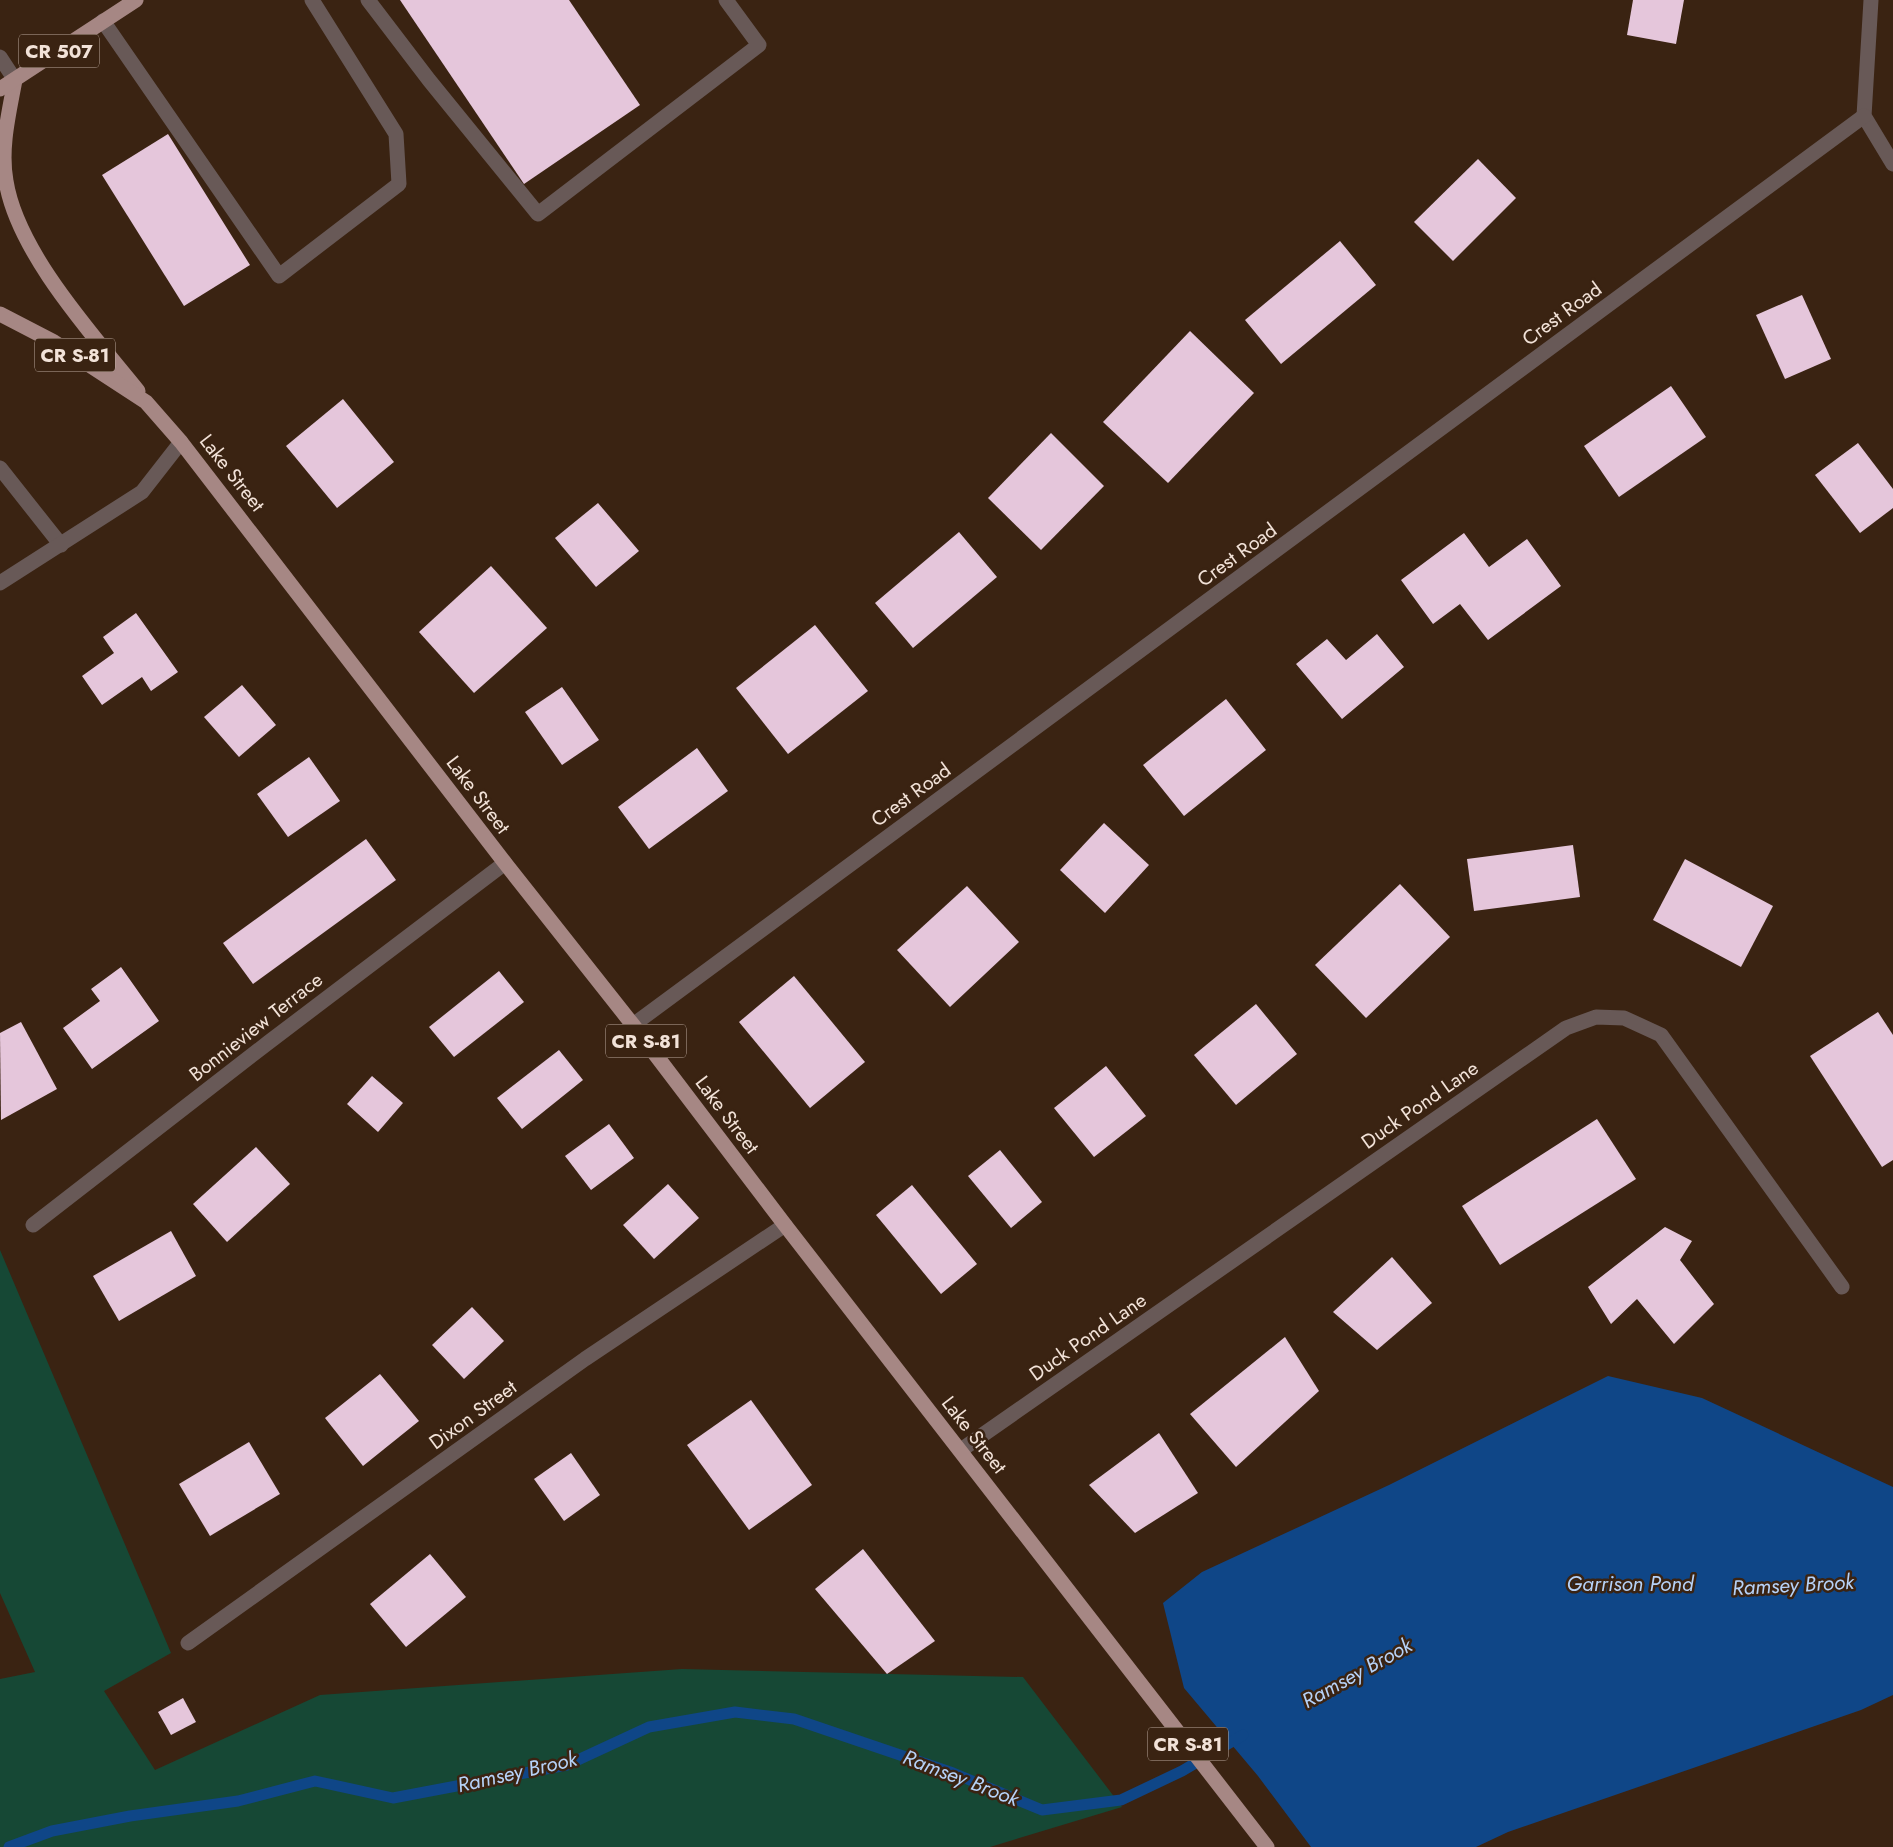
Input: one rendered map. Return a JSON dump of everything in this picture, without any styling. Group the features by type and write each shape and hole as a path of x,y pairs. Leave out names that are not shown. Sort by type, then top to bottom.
{"main road":[{"name":"CR 507","path":"0,89 136,0"},
{"path":"15,80 5,137 6,181 13,212 34,253 62,295 146,402"},
{"name":"Lake Street","path":"0,314 54,342 146,402 181,442 505,863 634,1025 785,1225 1267,1847"}],"street":[{"path":"103,22 279,276 399,184 396,134 312,0"},
{"path":"368,0 429,80 538,214 759,45 726,0"},
{"path":"1871,0 1864,116 1893,164"},
{"path":"0,58 15,80"},
{"name":"Crest Road","path":"634,1025 1864,116"},
{"path":"0,583 142,492 181,442"},
{"path":"0,468 60,546"},
{"name":"Bonnieview Terrace","path":"33,1224 505,863"},
{"name":"Duck Pond Lane","path":"961,1450 1566,1028 1596,1017 1624,1018 1661,1035 1842,1287"},
{"name":"Dixon Street","path":"188,1643 585,1359 785,1225"}],"green space":[{"path":"0,1250 171,1653 104,1691 155,1770 320,1695 682,1669 1023,1677 1122,1807 990,1847 0,1847 0,1679 35,1672 0,1593"}],"water":[{"name":"Garrison Pond","path":"1608,1376 1702,1398 1893,1487 1893,1695 1861,1710 1508,1832 1476,1847 1311,1847 1258,1776 1184,1688 1163,1603 1202,1572 1389,1485"}],"building":[{"path":"400,0 569,0 640,105 524,184"},
{"path":"1633,0 1684,0 1676,44 1627,35"},
{"path":"168,134 250,265 184,306 102,175"},
{"path":"1478,159 1516,198 1453,261 1414,222"},
{"path":"1340,241 1376,285 1281,364 1245,320"},
{"path":"1802,295 1831,359 1785,379 1756,315"},
{"path":"1190,331 1254,393 1168,483 1103,422"},
{"path":"1671,386 1706,437 1619,497 1584,446"},
{"path":"343,399 394,462 337,508 286,446"},
{"path":"1051,433 1104,486 1041,550 988,498"},
{"path":"1858,443 1893,489 1893,508 1860,533 1815,475"},
{"path":"598,503 639,551 596,587 555,538"},
{"path":"959,532 997,577 913,648 875,603"},
{"path":"1464,533 1489,567 1527,539 1561,586 1488,640 1460,604 1433,624 1401,580"},
{"path":"491,566 547,628 474,693 419,632"},
{"path":"136,613 178,672 151,691 142,677 102,705 82,676 114,653 103,637"},
{"path":"815,625 868,691 788,754 736,688"},
{"path":"1377,634 1404,667 1342,719 1296,664 1327,639 1346,660"},
{"path":"242,685 276,725 239,757 204,717"},
{"path":"562,687 599,740 562,765 525,712"},
{"path":"1226,699 1266,750 1184,816 1143,765"},
{"path":"697,748 728,791 649,849 618,807"},
{"path":"309,757 340,801 288,837 257,794"},
{"path":"1104,823 1149,865 1105,913 1060,870"},
{"path":"366,839 396,880 253,984 223,943"},
{"path":"1573,845 1580,897 1474,911 1467,859"},
{"path":"1685,859 1773,906 1741,967 1653,920"},
{"path":"1400,884 1450,937 1366,1018 1315,965"},
{"path":"967,886 1019,942 950,1007 897,950"},
{"path":"121,967 159,1021 92,1069 63,1028 100,1001 91,989"},
{"path":"499,971 524,1002 454,1057 429,1027"},
{"path":"794,976 865,1062 810,1108 739,1022"},
{"path":"1256,1004 1297,1054 1236,1105 1194,1055"},
{"path":"1878,1012 1893,1035 1893,1160 1882,1167 1810,1056"},
{"path":"21,1022 57,1089 1,1120 0,1033"},
{"path":"559,1050 583,1080 522,1129 497,1098"},
{"path":"1106,1066 1146,1116 1094,1157 1054,1108"},
{"path":"372,1076 403,1103 378,1132 347,1104"},
{"path":"1597,1119 1636,1179 1500,1265 1462,1206"},
{"path":"609,1124 634,1158 591,1190 565,1156"},
{"path":"256,1147 290,1184 227,1242 193,1204"},
{"path":"1000,1150 1042,1202 1011,1228 968,1176"},
{"path":"668,1184 699,1218 654,1259 623,1225"},
{"path":"912,1185 977,1264 941,1294 876,1215"},
{"path":"1665,1227 1692,1241 1680,1260 1714,1304 1674,1344 1637,1299 1611,1324 1588,1287"},
{"path":"171,1231 196,1276 119,1321 93,1276"},
{"path":"1392,1257 1432,1303 1377,1350 1333,1312"},
{"path":"472,1307 504,1341 464,1379 432,1345"},
{"path":"1285,1337 1319,1391 1236,1467 1190,1414"},
{"path":"380,1374 419,1421 363,1466 325,1418"},
{"path":"751,1400 812,1485 749,1530 687,1445"},
{"path":"1159,1433 1198,1493 1135,1533 1089,1485"},
{"path":"249,1442 280,1494 210,1536 179,1484"},
{"path":"571,1453 600,1495 564,1521 534,1479"},
{"path":"863,1549 935,1641 887,1674 815,1589"},
{"path":"430,1554 466,1597 406,1647 370,1604"},
{"path":"183,1698 196,1722 171,1735 158,1712"}],"waterway":[{"name":"Ramsey Brook","path":"9,1847 52,1831 130,1816 238,1801 315,1781 393,1798 567,1765 649,1727 735,1712 794,1719 953,1773 1042,1810 1121,1800 1182,1771 1243,1735"}]}
